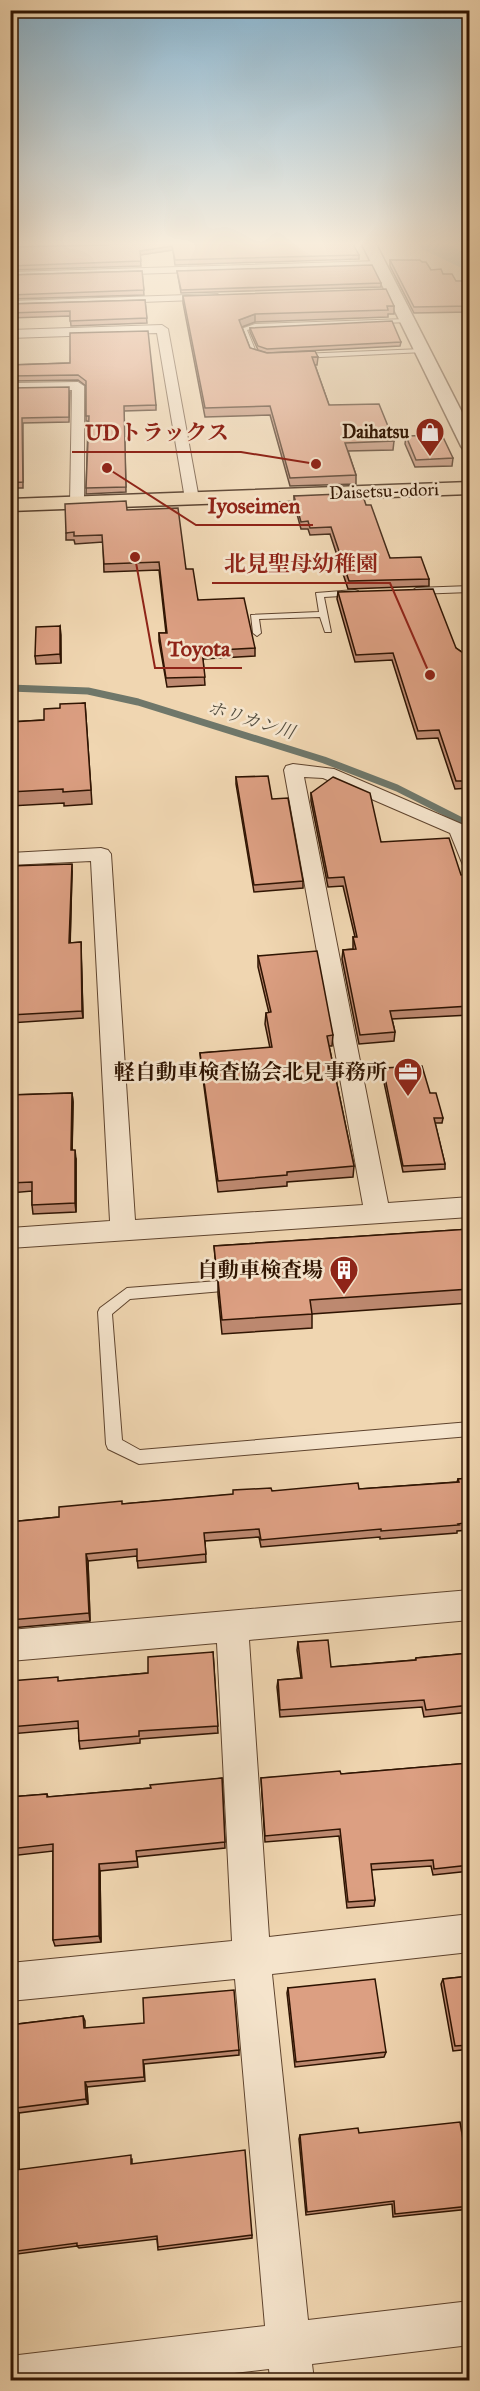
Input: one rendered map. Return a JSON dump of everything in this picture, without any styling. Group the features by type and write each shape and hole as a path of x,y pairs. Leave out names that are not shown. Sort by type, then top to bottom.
{"highway":[{"name":"Daisetsu-odori","path":"10,505 470,488"}],"street":[{"path":"167,356 192,498"},
{"path":"424,356 470,446"},
{"path":"10,387 78,386 77,503"},
{"path":"377,1213 294,770 327,773 459,830 470,861"},
{"path":"10,859 101,854 123,1230"},
{"path":"10,1238 470,1207"},
{"path":"10,1646 470,1605"},
{"path":"232,1626 252,1958 290,2363"},
{"path":"10,1982 470,1933"},
{"path":"10,2378 290,2363 470,2324"}],"lane":[{"path":"262,356 279,357"},
{"path":"291,356 302,356"},
{"path":"412,591 470,589"},
{"path":"328,630 319,595 365,593"},
{"path":"258,633 254,616 324,614"},
{"path":"218,1287 127,1294 105,1312 114,1444 138,1457 470,1429"}],"building":[{"path":"70,356 151,356 156,405 124,406 126,487 86,488 89,416 86,416 86,381 78,375 10,376 10,365 70,363"},
{"path":"195,356 317,356 312,357 329,405 379,404 394,441 345,443 356,475 290,478 270,406 205,408"},
{"path":"69,387 69,417 22,418 23,482 10,483 10,388"},
{"path":"442,435 453,458 416,460 406,436"},
{"path":"362,493 366,505 371,505 390,558 421,557 429,579 349,581 331,527 310,528 308,521 301,522 294,496"},
{"path":"126,501 127,510 178,508 186,569 193,569 198,600 244,598 255,648 202,651 205,677 166,678 159,633 167,633 159,562 104,564 102,535 74,536 74,532 66,533 65,504"},
{"path":"433,589 456,648 470,658 470,781 456,781 439,730 418,731 393,653 356,655 338,592"},
{"path":"60,626 60,654 35,656 36,627"},
{"path":"85,703 91,790 10,792 10,722 44,720 44,709 60,708 60,704"},
{"path":"268,776 272,799 288,798 303,881 254,885 236,777"},
{"path":"333,777 370,793 381,842 449,838 461,875 470,874 470,1006 390,1011 395,1032 360,1035 343,950 356,949 353,937 357,937 344,877 328,878 311,793"},
{"path":"72,864 69,943 81,942 82,1011 10,1015 10,866"},
{"path":"317,951 333,1035 327,1036 354,1166 218,1181 200,1053 272,1047 266,1013 271,1012 258,956"},
{"path":"422,1066 430,1093 436,1093 443,1118 434,1118 445,1164 403,1166 383,1068"},
{"path":"72,1093 71,1150 75,1150 75,1203 32,1205 32,1182 10,1183 10,1095"},
{"name":"自動車検査場","path":"470,1229 470,1289 310,1300 312,1314 222,1320 218,1280 225,1278 227,1272 224,1267 216,1265 214,1246"},
{"path":"470,1478 470,1522 459,1525 381,1531 381,1529 261,1540 259,1529 204,1533 206,1554 137,1561 137,1549 86,1554 89,1613 10,1620 10,1522 59,1517 59,1507 233,1494 233,1490 271,1488 272,1491 358,1483 359,1489 459,1482 458,1479"},
{"path":"328,1640 331,1667 470,1653 470,1705 426,1710 424,1700 280,1710 278,1680 302,1678 298,1642"},
{"path":"213,1652 218,1726 139,1731 139,1736 79,1741 78,1721 10,1727 10,1681 58,1677 58,1681 148,1673 148,1657"},
{"path":"470,1763 470,1865 434,1869 433,1860 371,1864 375,1900 348,1902 340,1829 265,1836 261,1778"},
{"path":"222,1778 225,1842 136,1851 137,1861 99,1864 99,1936 53,1940 53,1844 10,1849 10,1797 47,1794 47,1797 151,1788 150,1785"},
{"path":"470,1976 470,2045 455,2046 443,1979"},
{"path":"375,1979 386,2052 296,2062 288,1988"},
{"path":"234,1990 239,2050 143,2060 144,2077 85,2082 86,2099 16,2108 16,2170 131,2155 131,2164 245,2150 252,2235 158,2247 157,2236 10,2252 10,2025 83,2016 84,2028 144,2023 143,1998"},
{"path":"460,2122 470,2180 470,2206 395,2214 394,2201 307,2212 300,2135 358,2128 359,2133"}],"waterway":[{"name":"ホリカン川","path":"10,688 88,691 138,702 324,760 397,788 470,825"}],"place":[{"name":"Daihatsu","path":"430,458"},
{"name":"UDトラックス","path":"316,464"},
{"name":"Iyoseimen","path":"107,468"},
{"name":"Toyota","path":"135,557"},
{"name":"北見聖母幼稚園","path":"430,675"},
{"name":"軽自動車検査協会北見事務所","path":"408,1098"},
{"name":"自動車検査場","path":"344,1296"}]}
